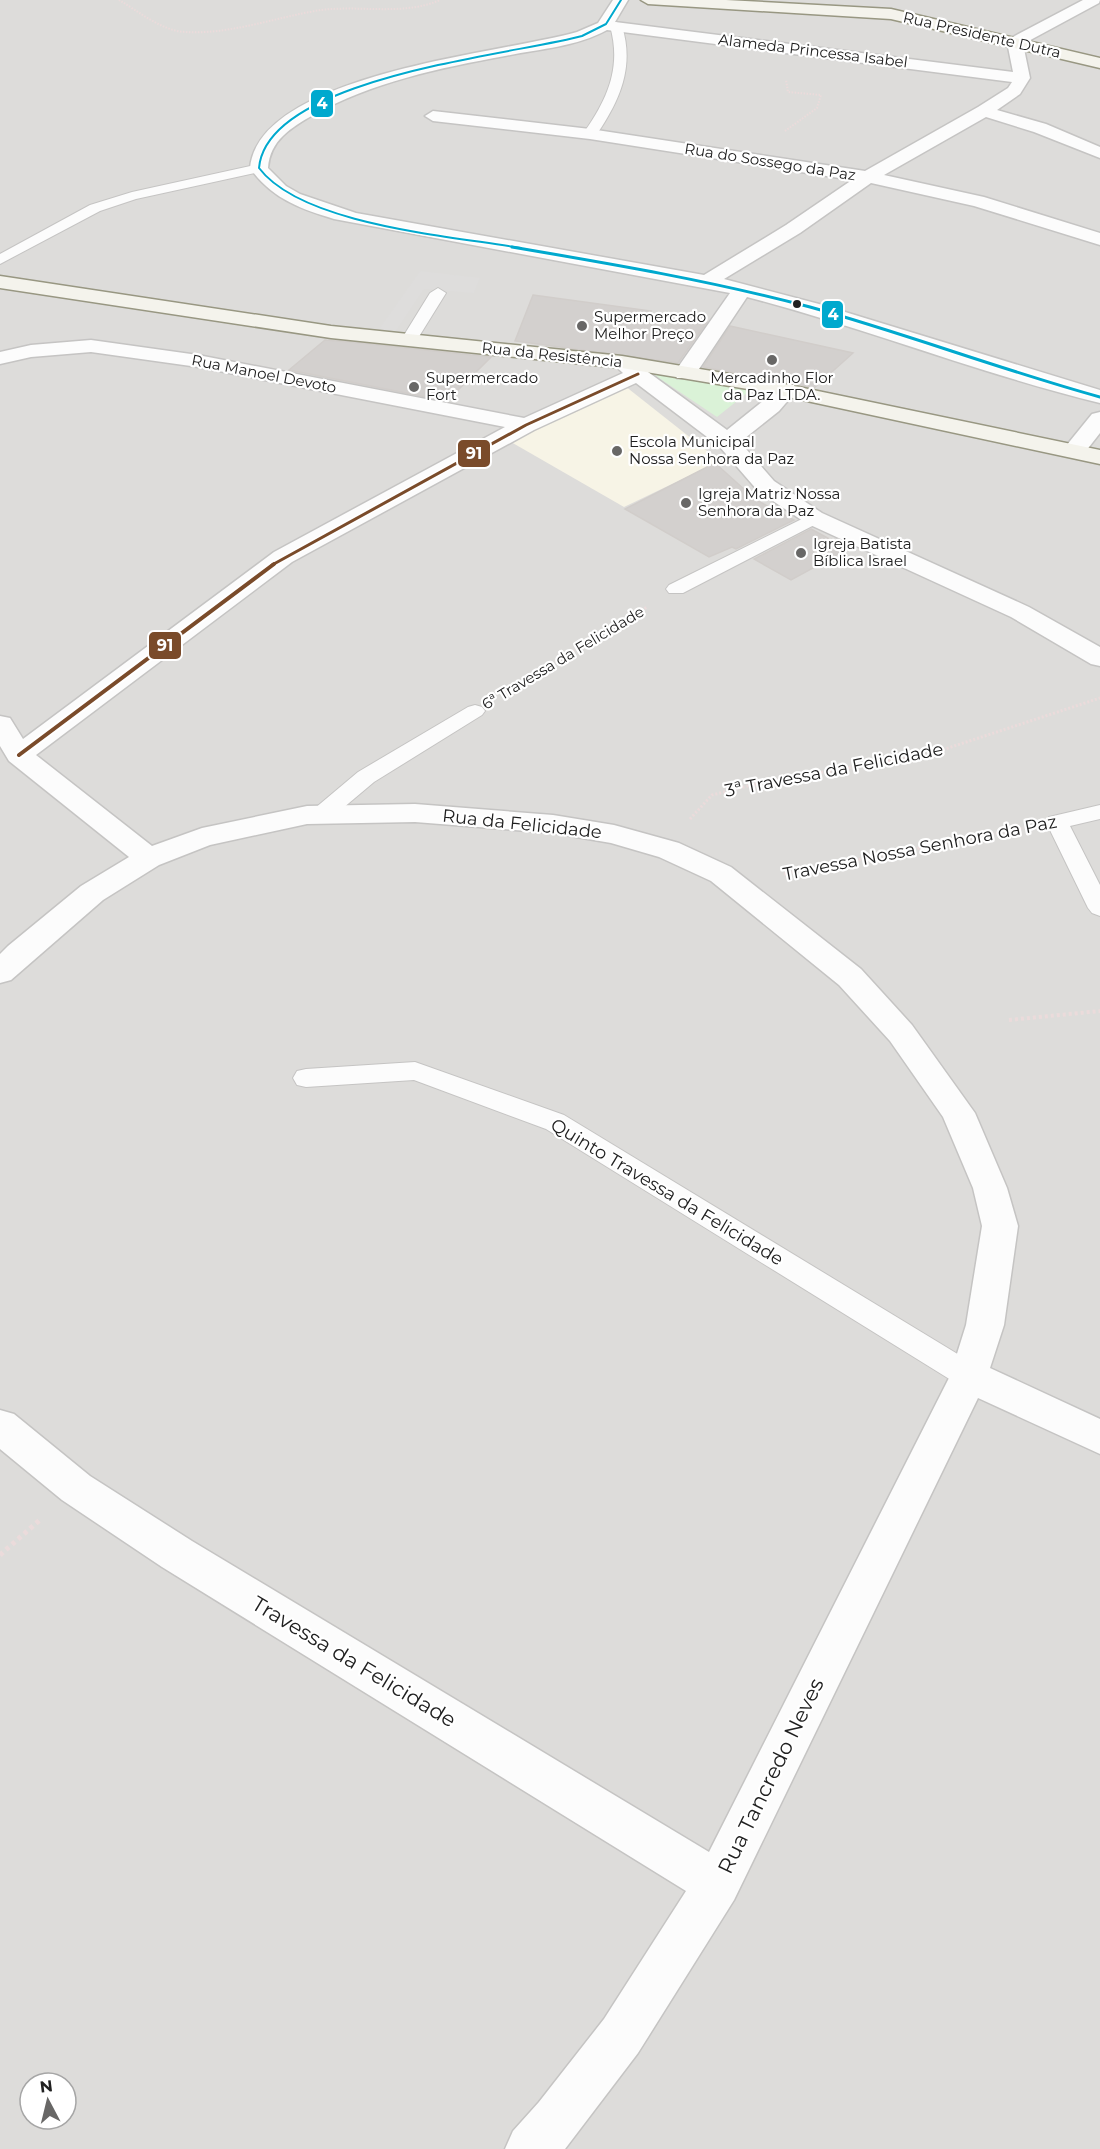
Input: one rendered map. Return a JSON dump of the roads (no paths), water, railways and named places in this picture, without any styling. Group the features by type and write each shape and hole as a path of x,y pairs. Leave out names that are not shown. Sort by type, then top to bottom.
{"street":[{"path":"621,0 610,26 569,38 422,67 366,83 313,108 274,133 263,146 259,168 268,181 289,194 334,214 707,281 741,292 812,308 1028,377 1100,397"},
{"name":"Rua Presidente Dutra","path":"648,0 891,14 1100,63"},
{"path":"707,281 793,228 868,177 984,111 1014,91 1022,78 1015,42 1094,0"},
{"name":"Alameda Princessa Isabel","path":"610,26 1022,78"},
{"path":"984,111 1040,128 1100,153"},
{"name":"Rua do Sossego da Paz","path":"433,116 590,134 868,177 978,201 1100,239"},
{"name":"Rua da Resistência","path":"0,282 331,332 686,373 786,390 1100,457"},
{"path":"686,373 741,292"},
{"name":"Rua Manoel Devoto","path":"0,358 31,351 102,348 198,361 526,425"},
{"path":"19,755 283,557 630,368 727,441 766,486 814,518 1020,612 1100,658"},
{"path":"727,441 771,406 786,390"},
{"path":"1074,451 1100,419"},
{"path":"0,724 19,755 148,858"},
{"name":"Rua da Felicidade","path":"0,972 19,952 92,893 148,858 202,837 257,824 322,814 415,813 553,824 647,842 693,860 721,874 850,977 901,1033 958,1113 990,1188 1000,1226 985,1325 969,1376"},
{"path":"969,1376 1100,1437"},
{"name":"Rua Tancredo Neves","path":"531,2149 557,2120 621,2036 718,1884 969,1376"},
{"name":"Travessa da Felicidade","path":"0,1426 76,1488 177,1554 718,1884"}],"lane":[{"path":"590,134 608,109 616,89 624,56 622,42 610,26"},
{"path":"0,260 95,208 132,196 259,168"},
{"path":"409,340 438,294"},
{"path":"676,590 814,518"},
{"name":"6ª Travessa da Felicidade","path":"322,814 366,777 476,711"},
{"name":"Travessa Nossa Senhora da Paz","path":"1100,812 1057,822 1100,908"},
{"name":"Quinto Travessa da Felicidade","path":"306,1078 415,1071 555,1122 969,1376"}],"place":[{"name":"Supermercado Melhor Preço","path":"582,326"},
{"name":"Mercadinho Flor da Paz LTDA.","path":"772,360"},
{"name":"Supermercado Fort","path":"414,387"},
{"name":"Escola Municipal Nossa Senhora da Paz","path":"617,451"},
{"name":"Igreja Matriz Nossa Senhora da Paz","path":"686,503"},
{"name":"Igreja Batista Bíblica Israel","path":"801,553"}]}
